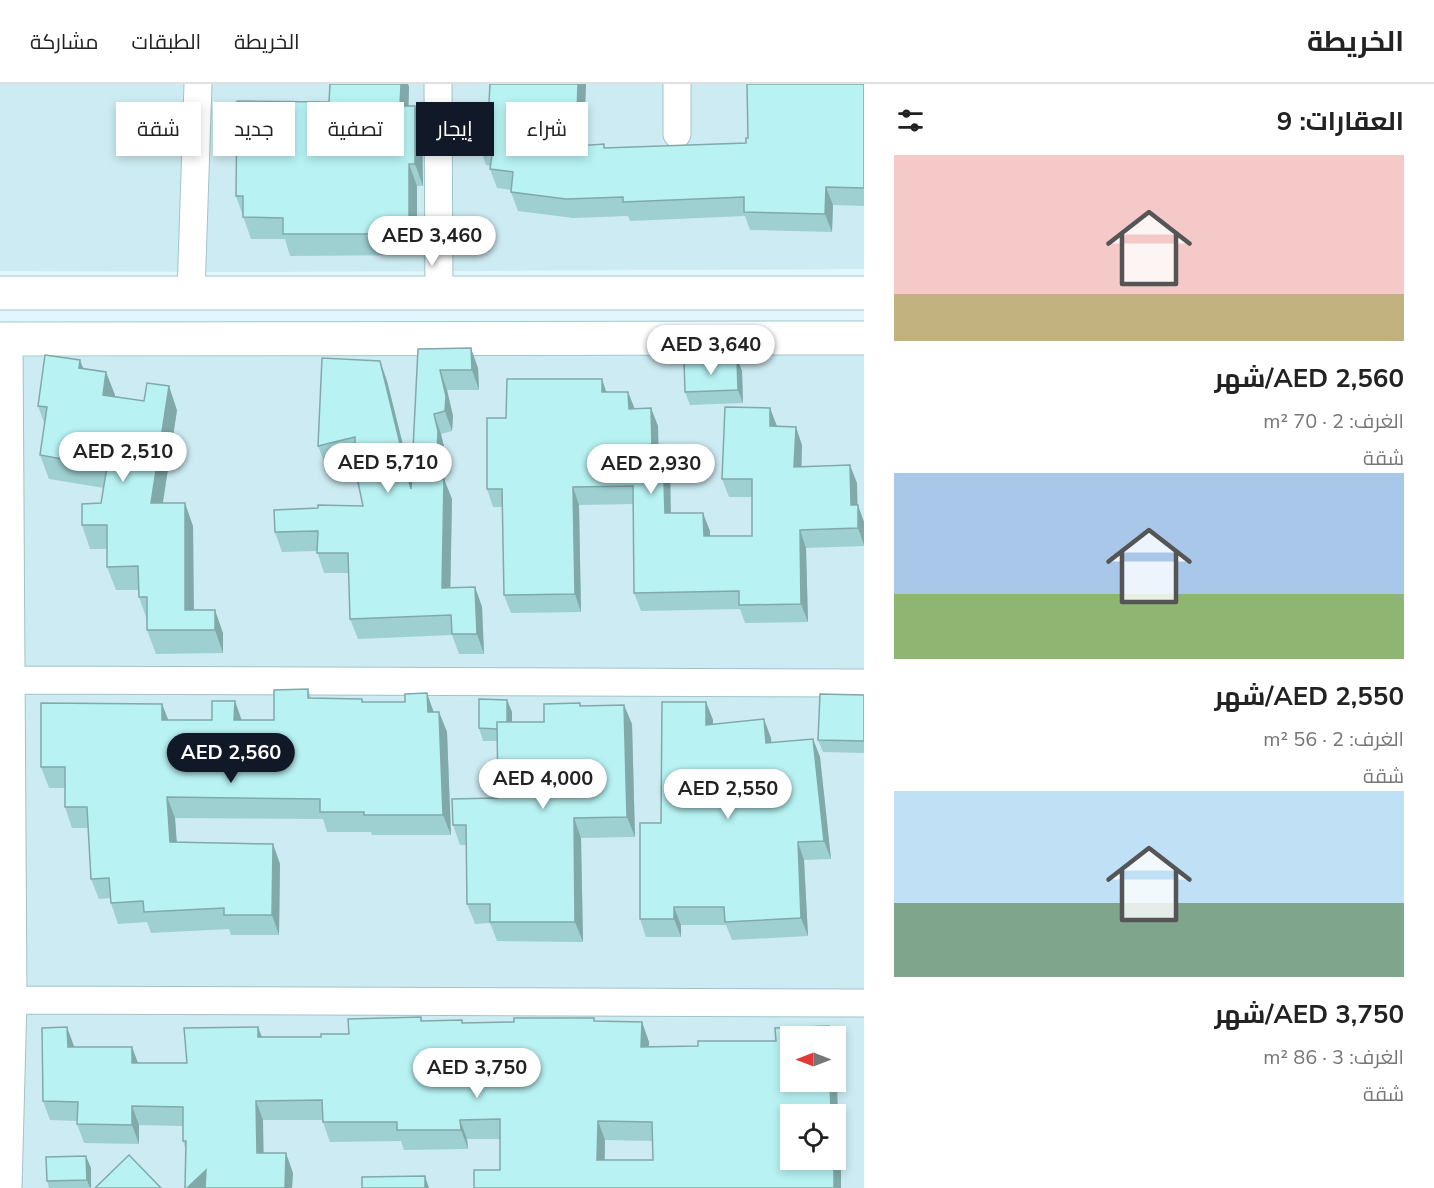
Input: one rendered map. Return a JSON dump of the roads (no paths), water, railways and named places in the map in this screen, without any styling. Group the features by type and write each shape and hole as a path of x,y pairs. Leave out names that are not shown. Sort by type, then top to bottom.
{"street":[{"path":"191,293 198,84"},
{"path":"438,84 440,293"},
{"path":"677,84 677,134"},
{"path":"0,293 864,293"},
{"path":"189,339 440,293"},
{"path":"8,1188 13,1000 11,680 4,339 864,338"},
{"path":"11,680 864,683"},
{"path":"13,1000 864,1003"}]}
